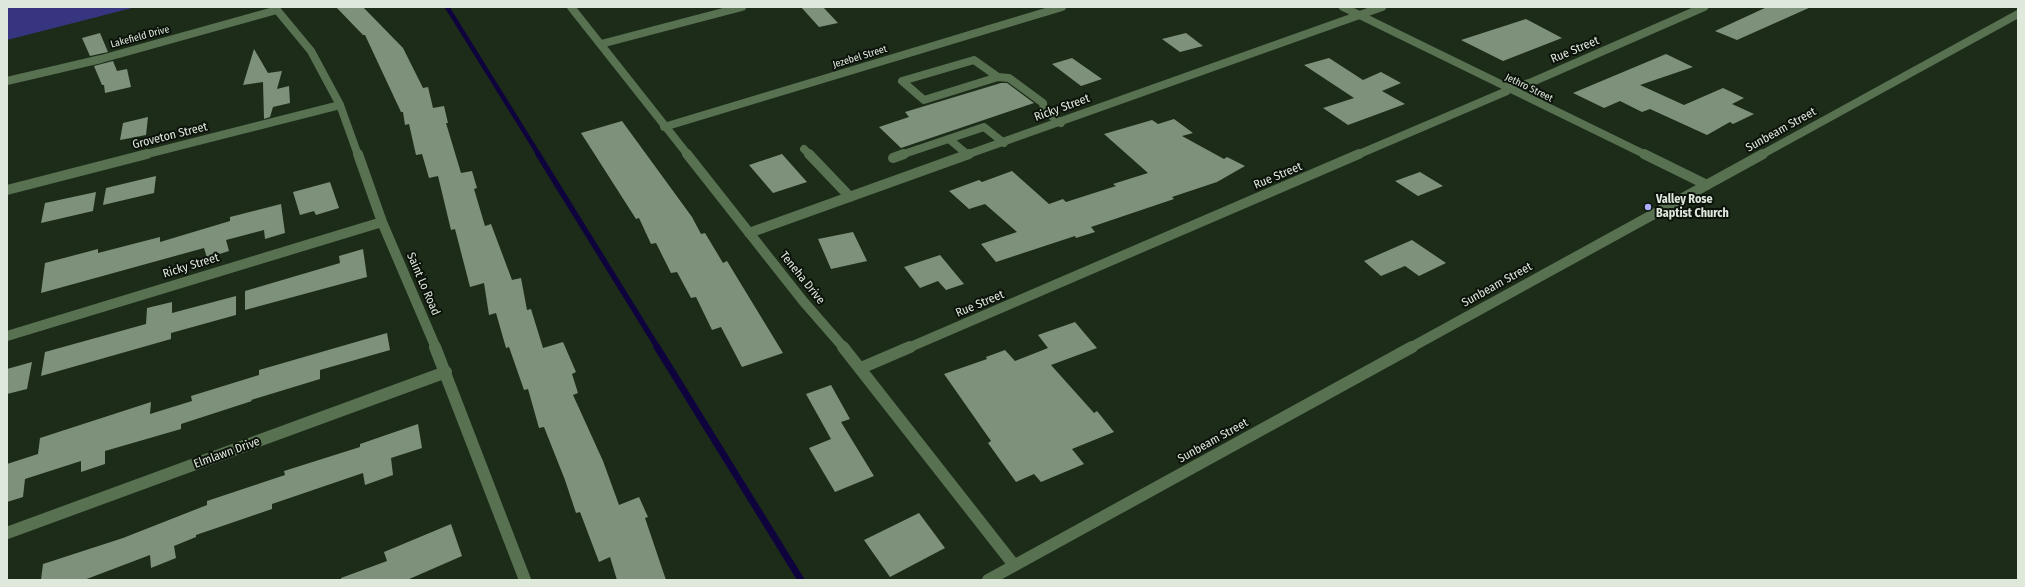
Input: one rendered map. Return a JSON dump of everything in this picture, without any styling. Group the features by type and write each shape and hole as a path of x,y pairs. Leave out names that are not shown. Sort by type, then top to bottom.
{"street":[{"name":"Teneha Drive","path":"571,7 749,233 861,368 1014,564"},
{"path":"601,44 742,7"},
{"name":"Jezebel Street","path":"664,127 1062,7"},
{"name":"Jethro Street","path":"1343,7 1507,89 1706,185"},
{"name":"Ricky Street","path":"749,233 1061,123 1382,7"},
{"name":"Rue Street","path":"861,368 1507,91 1507,89 1532,82 1704,7"},
{"name":"Lakefield Drive","path":"7,81 101,59 277,10"},
{"name":"Saint Lo Road","path":"277,10 311,51 340,105 382,222 446,372 525,580"},
{"name":"Sunbeam Street","path":"988,580 1014,564 2018,14"},
{"path":"998,77 974,60 902,81 924,100 998,77 1009,78 1044,103 1044,110 1061,123"},
{"name":"Groveton Street","path":"7,190 340,105"},
{"path":"893,158 984,127 1004,143"},
{"path":"949,139 968,155"},
{"path":"804,149 850,197"},
{"name":"Ricky Street","path":"7,336 382,222"},
{"name":"Elmlawn Drive","path":"7,533 446,372"}],"shaded area":[{"path":"7,7 136,7 7,40"}],"building":[{"path":"336,7 363,7 403,48 423,88 428,87 433,108 444,106 448,123 446,123 461,173 472,171 477,188 474,189 485,226 491,224 512,280 521,278 527,310 531,309 543,348 563,342 576,372 572,374 578,393 573,395 603,461 619,505 639,497 648,517 645,518 666,580 617,580 610,557 599,562 580,512 576,513 544,427 539,428 528,389 524,390 509,347 506,348 496,313 489,315 484,283 470,287 455,229 451,230 438,176 429,178 422,154 416,155 409,124 405,125 403,112 401,112 365,35 363,35"},
{"path":"801,7 823,7 838,23 819,27"},
{"path":"1767,7 1811,7 1737,40 1715,31"},
{"path":"1526,19 1562,38 1503,61 1461,40"},
{"path":"100,33 108,52 90,56 82,38"},
{"path":"1186,33 1203,46 1180,52 1162,39"},
{"path":"254,49 268,73 282,71 277,89 289,86 290,103 273,107 270,117 264,119 263,82 243,85"},
{"path":"1666,54 1693,67 1640,85 1684,105 1723,88 1744,98 1732,104 1754,114 1733,124 1730,122 1707,135 1650,109 1642,112 1620,101 1604,108 1573,93"},
{"path":"1072,58 1102,79 1081,86 1052,64"},
{"path":"1329,58 1363,80 1381,72 1401,83 1382,91 1405,104 1348,125 1323,108 1354,98 1304,65"},
{"path":"113,61 117,71 127,69 131,87 105,93 104,85 102,85 94,66"},
{"path":"1001,83 1007,83 1034,103 901,148 879,127 909,117 905,112"},
{"path":"148,117 146,135 120,140 123,123"},
{"path":"1174,119 1193,133 1182,136 1224,159 1227,157 1245,166 1217,182 1172,197 1174,199 1091,227 1095,232 1076,238 1075,236 996,262 981,244 1017,232 985,204 969,209 949,191 979,180 982,182 1012,171 1049,204 1063,199 1066,202 1116,186 1113,184 1148,173 1104,134 1152,120 1158,124"},
{"path":"622,121 692,217 701,234 705,233 723,263 727,261 783,353 742,367 721,327 712,330 696,297 691,298 677,272 671,273 656,243 651,244 639,218 636,219 581,133"},
{"path":"782,154 807,182 773,193 749,165"},
{"path":"1420,172 1443,186 1418,196 1395,181"},
{"path":"156,176 154,193 103,205 106,188"},
{"path":"330,182 339,208 316,215 314,211 300,215 293,192"},
{"path":"96,192 93,211 41,223 45,203"},
{"path":"281,204 285,233 265,239 264,230 226,240 229,251 207,258 204,248 41,293 45,263 98,249 98,253 160,237 160,242 230,221 230,217"},
{"path":"853,232 867,261 831,269 818,239"},
{"path":"1412,240 1446,263 1419,276 1405,266 1381,276 1364,261"},
{"path":"363,249 367,277 245,310 245,291 340,263 339,256"},
{"path":"940,255 964,284 946,290 938,281 920,288 904,267"},
{"path":"236,296 236,315 171,333 171,339 41,376 45,352 146,324 147,308 172,302 172,313"},
{"path":"1075,322 1097,348 1051,365 1094,413 1097,411 1114,432 1072,449 1084,464 1041,482 1034,474 1016,482 988,443 991,441 944,374 987,359 986,357 1005,350 1015,361 1048,348 1038,335"},
{"path":"387,333 390,350 320,370 320,379 251,400 252,401 181,424 181,429 105,451 105,464 81,472 81,461 25,479 23,497 7,502 7,464 38,454 40,438 151,402 150,414 192,401 191,396 259,375 259,370"},
{"path":"32,362 27,389 7,394 7,369"},
{"path":"831,385 850,419 841,422 874,476 835,492 809,448 831,439 806,394"},
{"path":"418,424 422,448 391,458 393,475 365,485 363,473 272,504 272,509 196,535 196,537 174,546 176,558 151,568 150,555 84,580 41,580 43,564 123,538 207,505 207,501 285,475 284,471 360,447 360,444"},
{"path":"919,513 945,548 890,577 864,540"},
{"path":"451,524 462,556 407,580 341,580 341,578 387,561 384,552"}],"waterway":[{"path":"447,7 539,155"},
{"path":"538,154 658,348"},
{"path":"657,347 801,580"}],"place":[{"name":"Valley Rose Baptist Church","path":"1648,207"}]}
